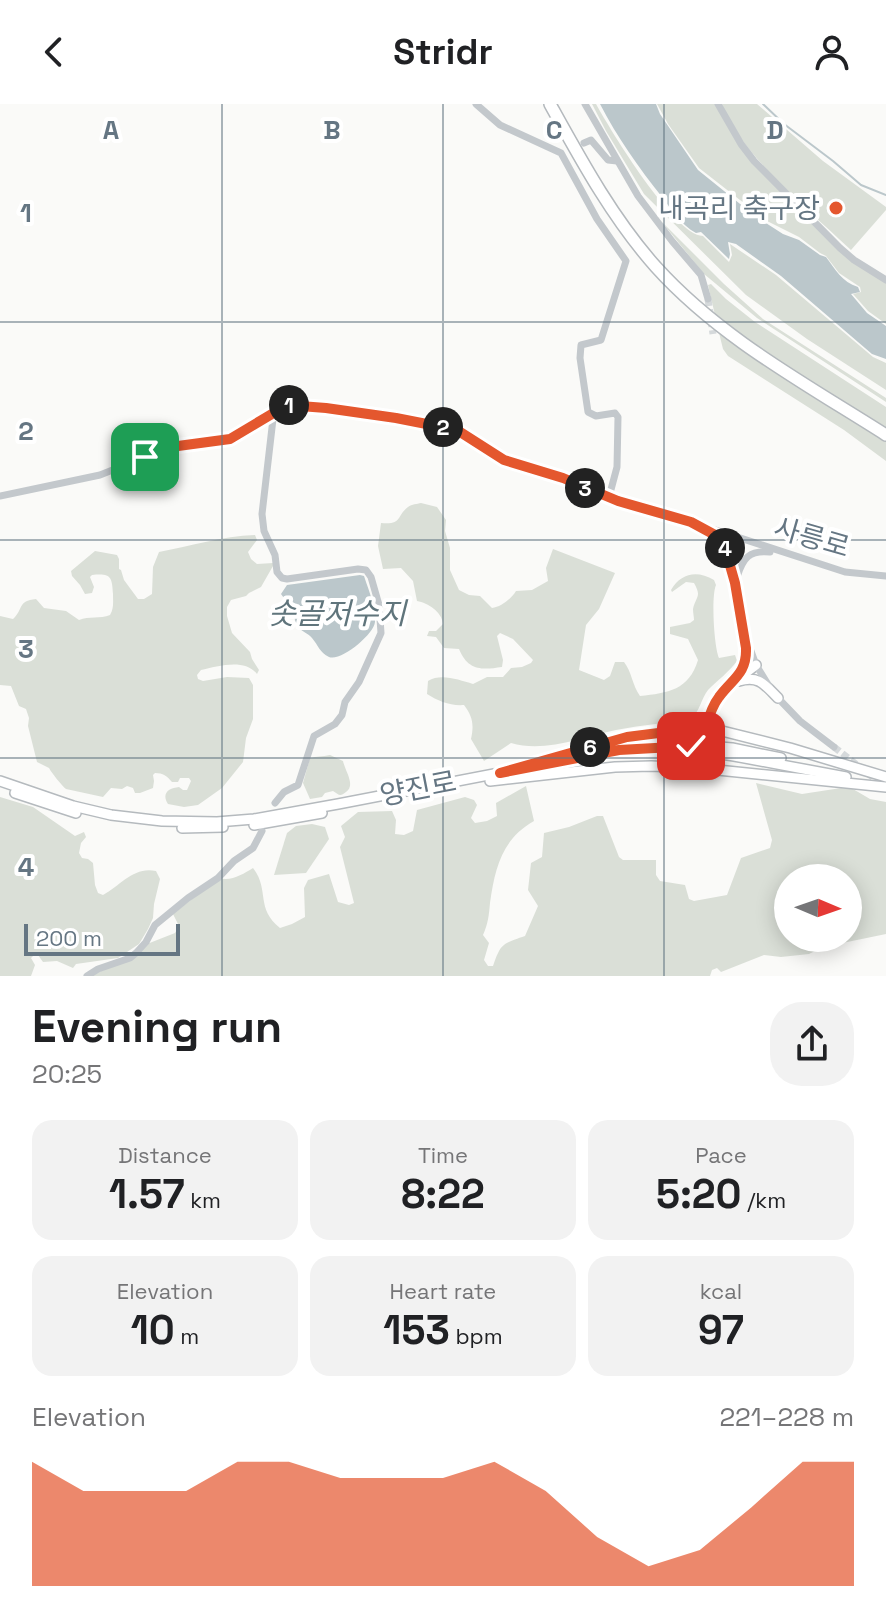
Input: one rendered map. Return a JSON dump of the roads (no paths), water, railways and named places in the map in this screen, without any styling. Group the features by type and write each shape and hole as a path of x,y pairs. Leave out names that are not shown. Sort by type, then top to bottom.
{"highway":[{"path":"550,104 616,214 656,267 685,297 741,343 886,435"},
{"path":"556,104 612,196 648,246 680,282 747,339 886,427"}],"main road":[{"path":"698,768 713,705 740,673 746,658 742,623"},
{"path":"732,683 756,665"},
{"path":"732,683 755,679 778,698"},
{"path":"500,773 627,737 706,727 790,748 886,782"},
{"name":"양진로","path":"0,788 91,817 144,826 201,829 287,820 610,757 691,749"},
{"name":"양진로","path":"0,781 73,806 111,815 202,822 268,817 619,750 745,751 886,782"},
{"path":"490,781 651,766 886,782"}],"street":[{"path":"476,104 500,125 561,153 597,219 626,261 601,340 581,345 580,358 588,412 596,416 615,413 618,417 617,467 609,497"},
{"path":"585,104 638,196 701,275 708,299"},
{"path":"718,104 754,161 840,248 886,280"},
{"path":"584,143 591,140 608,160 617,161"},
{"path":"564,157 571,152"},
{"name":"사릉로","path":"0,496 100,475 178,446 230,439 287,405 326,408 457,430 504,460 563,478 609,497 845,572 886,576"},
{"path":"271,414 273,419 262,514 277,572 287,579 366,570 379,605 381,633 359,682 345,702 342,715 335,724 314,736 298,785 284,792 275,803"},
{"path":"691,522 723,543 735,583"},
{"path":"730,535 742,623 756,665 778,698 834,747"},
{"path":"735,583 743,562 751,554 760,551 792,556"},
{"path":"87,976 130,958 146,942 155,925 253,848 262,831"}],"water":[{"path":"600,104 656,104 698,170 755,216 826,257 843,278 858,287 860,292 851,294 867,313 886,326 886,359 872,354 781,276 736,244 728,242 729,259 701,232 696,233 686,226 637,164"},
{"name":"솟골저수지","path":"364,576 375,622 363,640 349,651 329,657 298,627 291,607 281,594 287,585"}],"waterway":[{"path":"763,104 861,185 886,195"}],"tunnel":[{"path":"708,299 713,334"},
{"path":"834,747 884,786"}],"place":[{"name":"내곡리 축구장","path":"836,208"}]}
